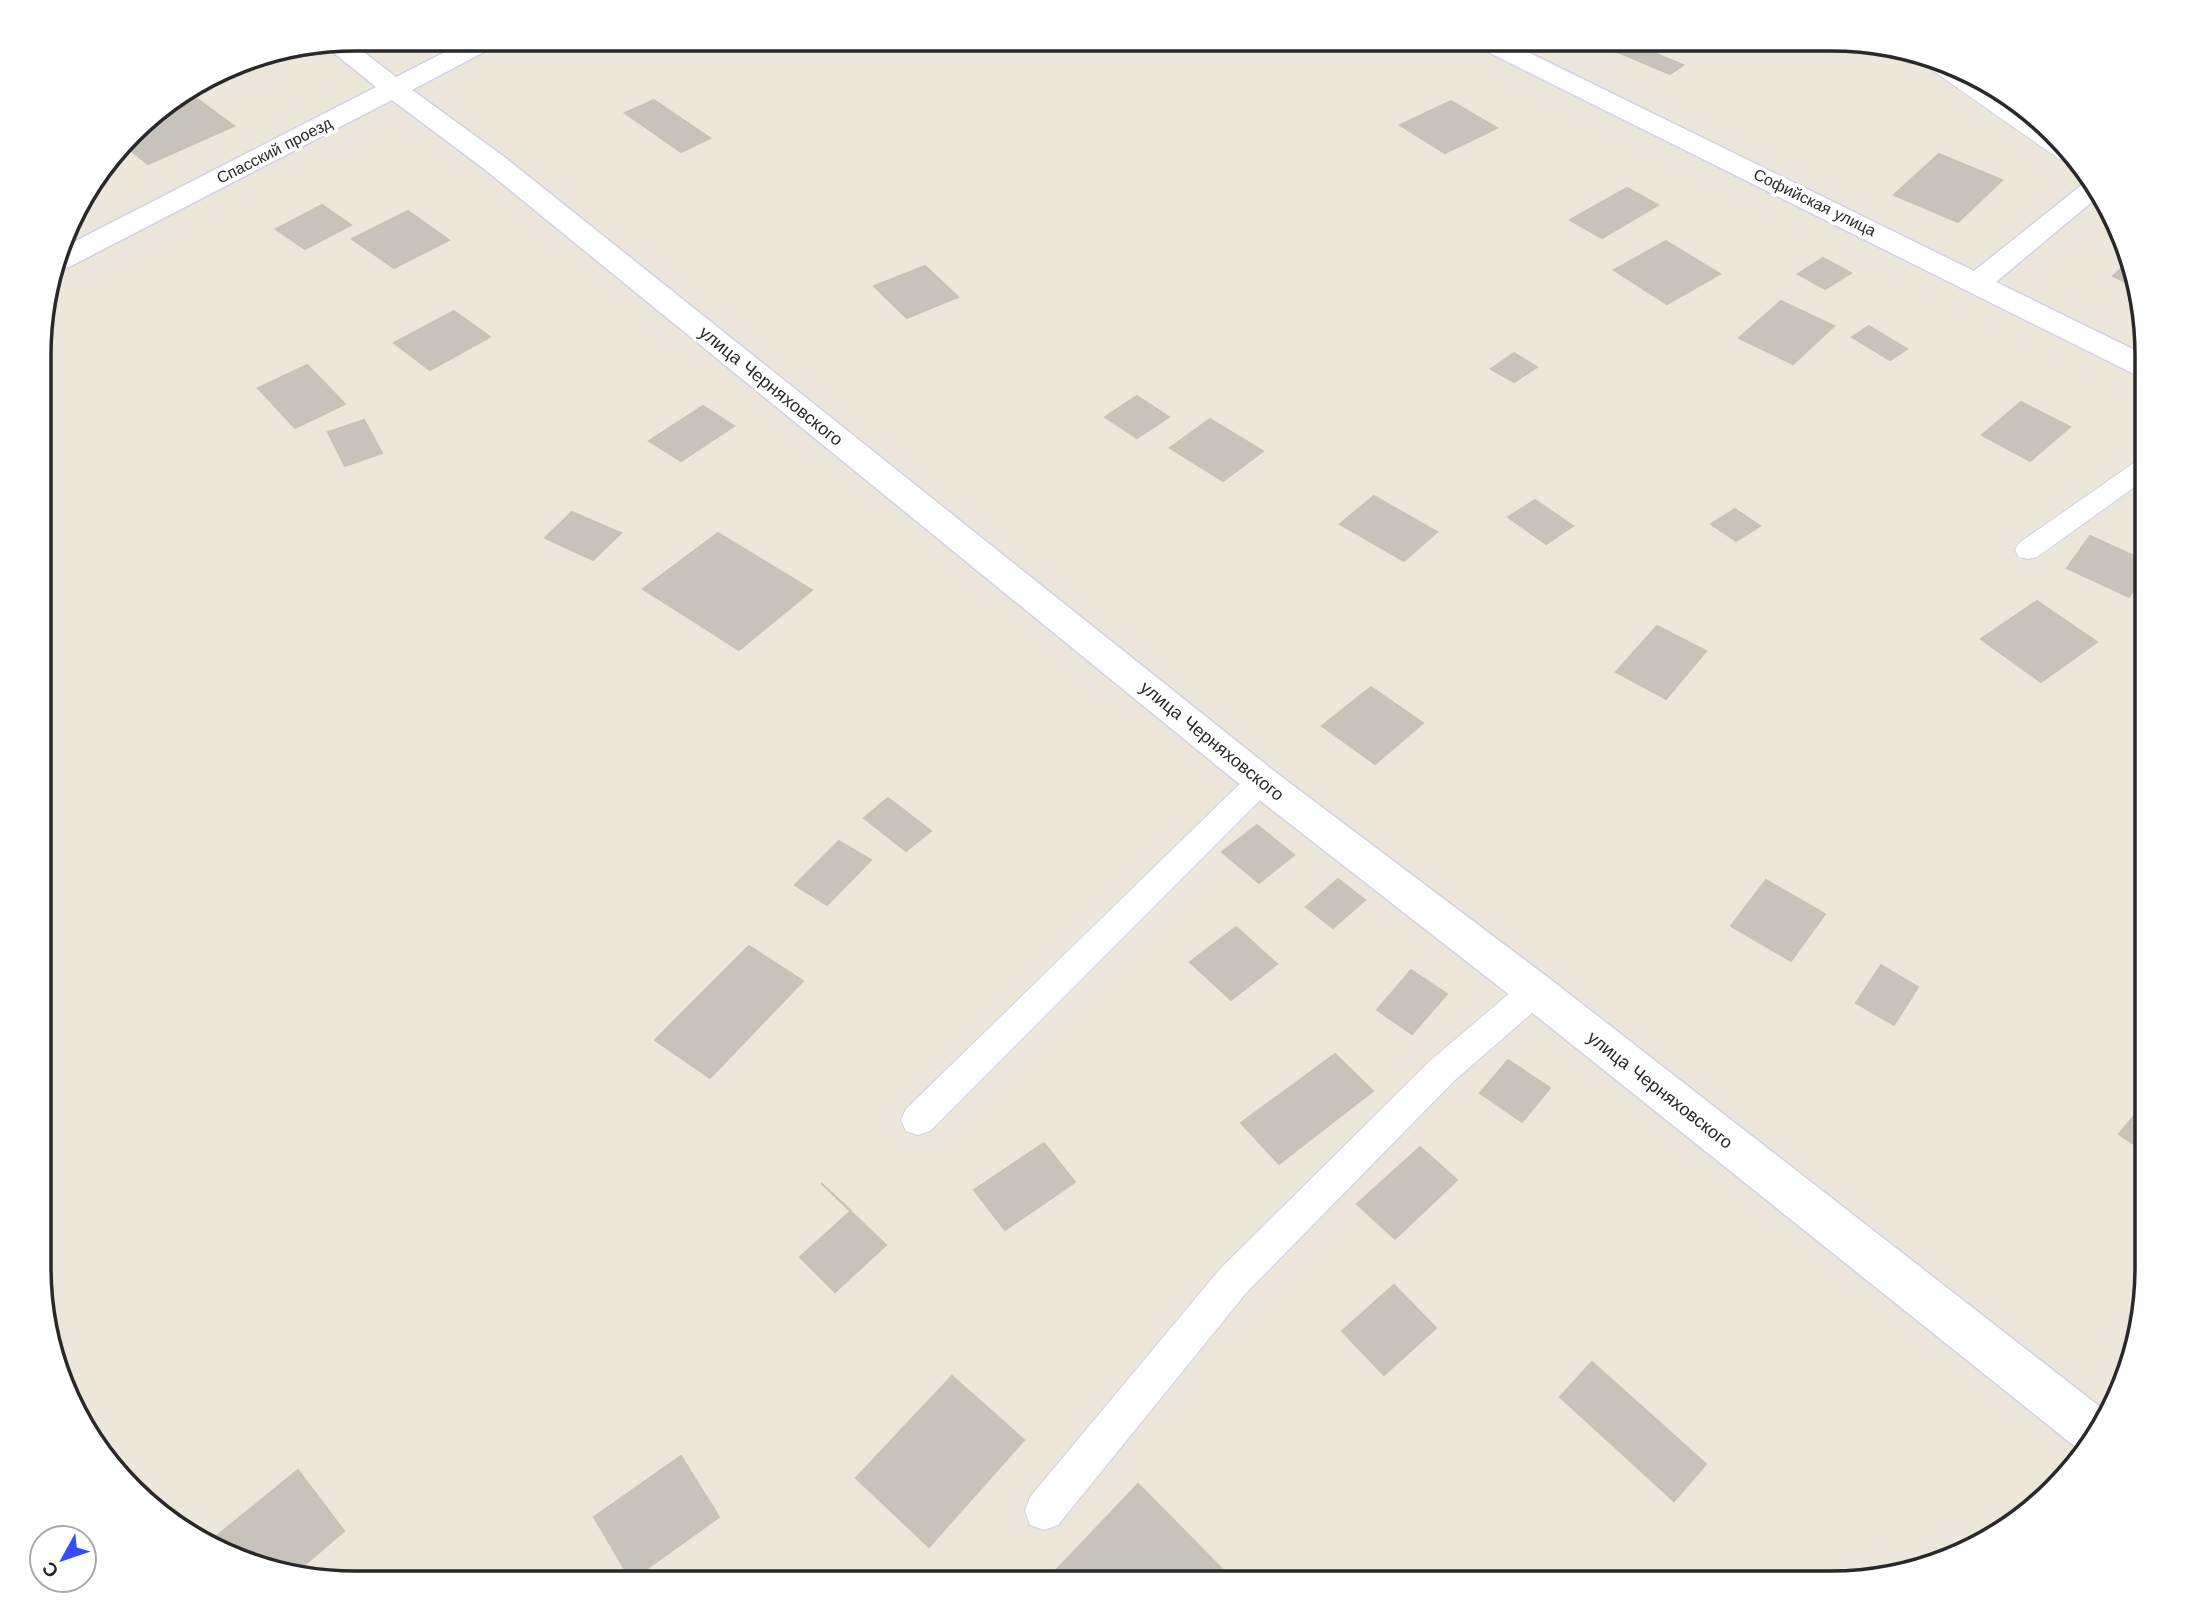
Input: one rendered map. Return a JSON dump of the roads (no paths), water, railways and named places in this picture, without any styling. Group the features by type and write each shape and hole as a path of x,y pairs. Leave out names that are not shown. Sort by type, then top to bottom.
{"street":[{"name":"улица Черняховского","path":"346,51 493,162 1261,781 1535,991 2089,1429"},
{"name":"Спасский проезд","path":"67,257 465,51"},
{"name":"Софийская улица","path":"1506,51 1978,282 2135,362"},
{"path":"1978,282 2088,191"}],"lane":[{"path":"1956,77 2044,138"},
{"path":"2028,550 2135,474"},
{"path":"918,1120 1261,781"},
{"path":"1045,1511 1233,1281 1443,1070 1535,991"}]}
